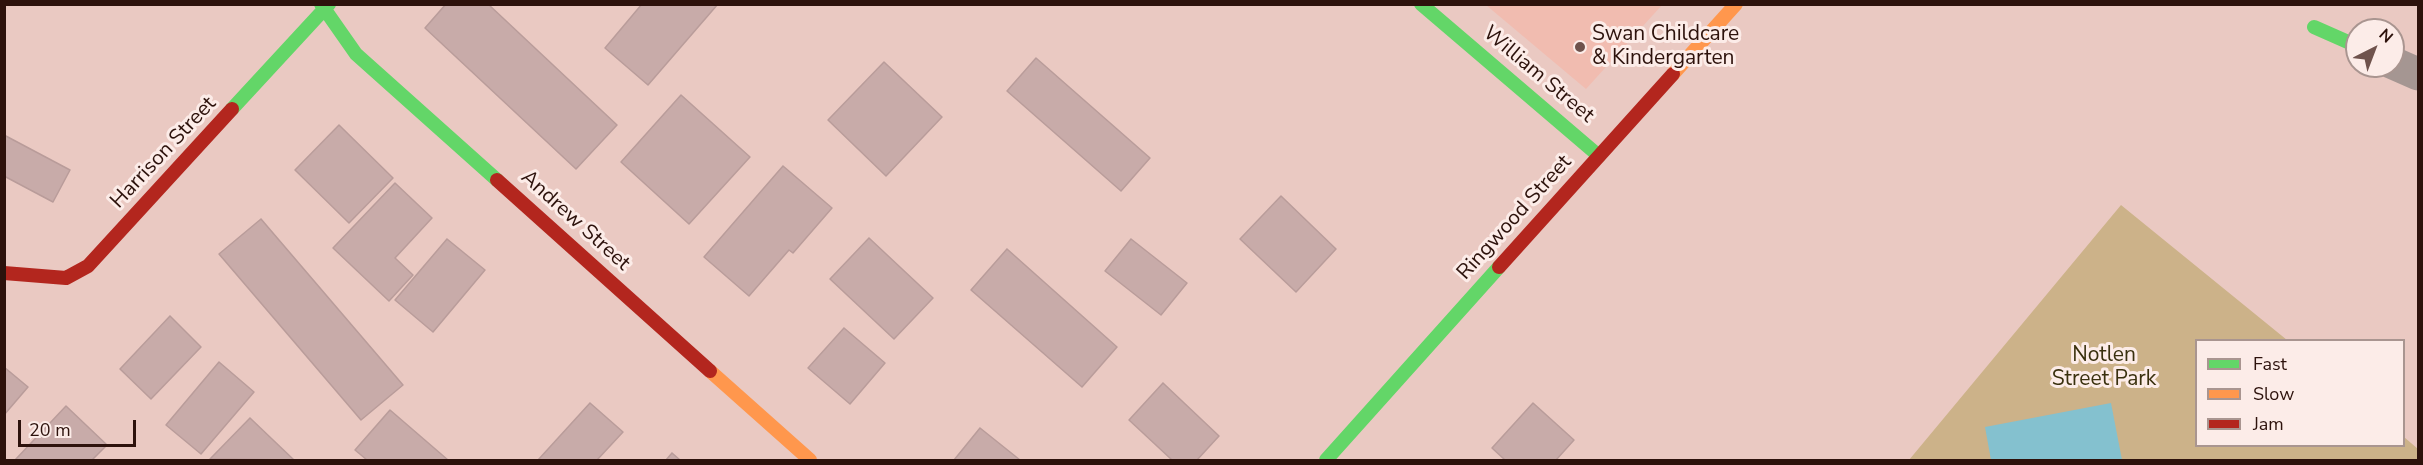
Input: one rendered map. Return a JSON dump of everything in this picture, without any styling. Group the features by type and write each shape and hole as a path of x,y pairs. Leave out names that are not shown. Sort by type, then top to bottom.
{"street":[{"name":"William Street","path":"1421,4 1599,156"},
{"name":"Ringwood Street","path":"1326,460 1736,4"},
{"name":"Harrison Street","path":"4,273 66,278 88,266 325,6"},
{"name":"Andrew Street","path":"325,6 356,54 810,460"},
{"path":"2314,27 2345,41"}],"shaded area":[{"name":"Swan Childcare & Kindergarten","path":"1486,5 1662,5 1586,89"}],"green space":[{"name":"Notlen Street Park","path":"2121,205 2286,339 2195,339 2195,447 2405,447 2405,438 2418,449 2418,460 1909,460"}],"water":[{"path":"2111,403 2122,460 1991,460 1985,427"}],"building":[{"path":"446,4 488,4 617,125 576,169 425,28"},
{"path":"642,4 718,4 648,85 605,48"},
{"path":"1036,58 1150,158 1121,191 1007,91"},
{"path":"884,62 942,117 886,176 828,120"},
{"path":"681,95 750,157 689,224 621,162"},
{"path":"339,125 393,178 349,223 295,170"},
{"path":"4,135 70,170 53,202 4,176"},
{"path":"783,166 832,208 793,253 789,250 749,296 704,257"},
{"path":"395,183 432,218 395,258 413,275 389,301 333,248"},
{"path":"1281,196 1336,249 1296,292 1240,239"},
{"path":"261,219 403,385 361,420 219,254"},
{"path":"869,238 933,298 894,339 830,279"},
{"path":"447,239 485,270 433,332 395,300"},
{"path":"1131,239 1187,283 1161,315 1105,271"},
{"path":"1007,249 1117,347 1082,387 971,290"},
{"path":"170,316 201,347 151,399 120,369"},
{"path":"844,328 885,363 850,404 808,368"},
{"path":"219,362 254,392 201,454 166,425"},
{"path":"4,367 28,387 4,415"},
{"path":"1163,383 1219,436 1197,460 1172,460 1129,420"},
{"path":"590,403 623,432 597,460 538,460"},
{"path":"1533,403 1574,440 1556,460 1505,460 1492,448"},
{"path":"66,406 107,445 92,460 15,460"},
{"path":"390,410 448,460 367,460 355,450"},
{"path":"250,418 294,460 210,459"},
{"path":"980,428 1020,460 954,460"},
{"path":"672,453 680,460 666,460"}],"traffic: fast":[{"path":"321,4 356,54 497,180"},
{"path":"232,109 329,4"},
{"path":"1421,4 1599,156"},
{"path":"2314,27 2345,41"},
{"path":"1326,460 1499,267"}],"traffic: slow":[{"path":"1673,74 1736,4"},
{"path":"710,371 810,460"}],"traffic: jam":[{"path":"1499,267 1673,74"},
{"path":"4,273 66,278 88,266 232,109"},
{"path":"497,180 710,371"}],"place":[{"name":"Swan Childcare & Kindergarten","path":"1580,47"}]}
